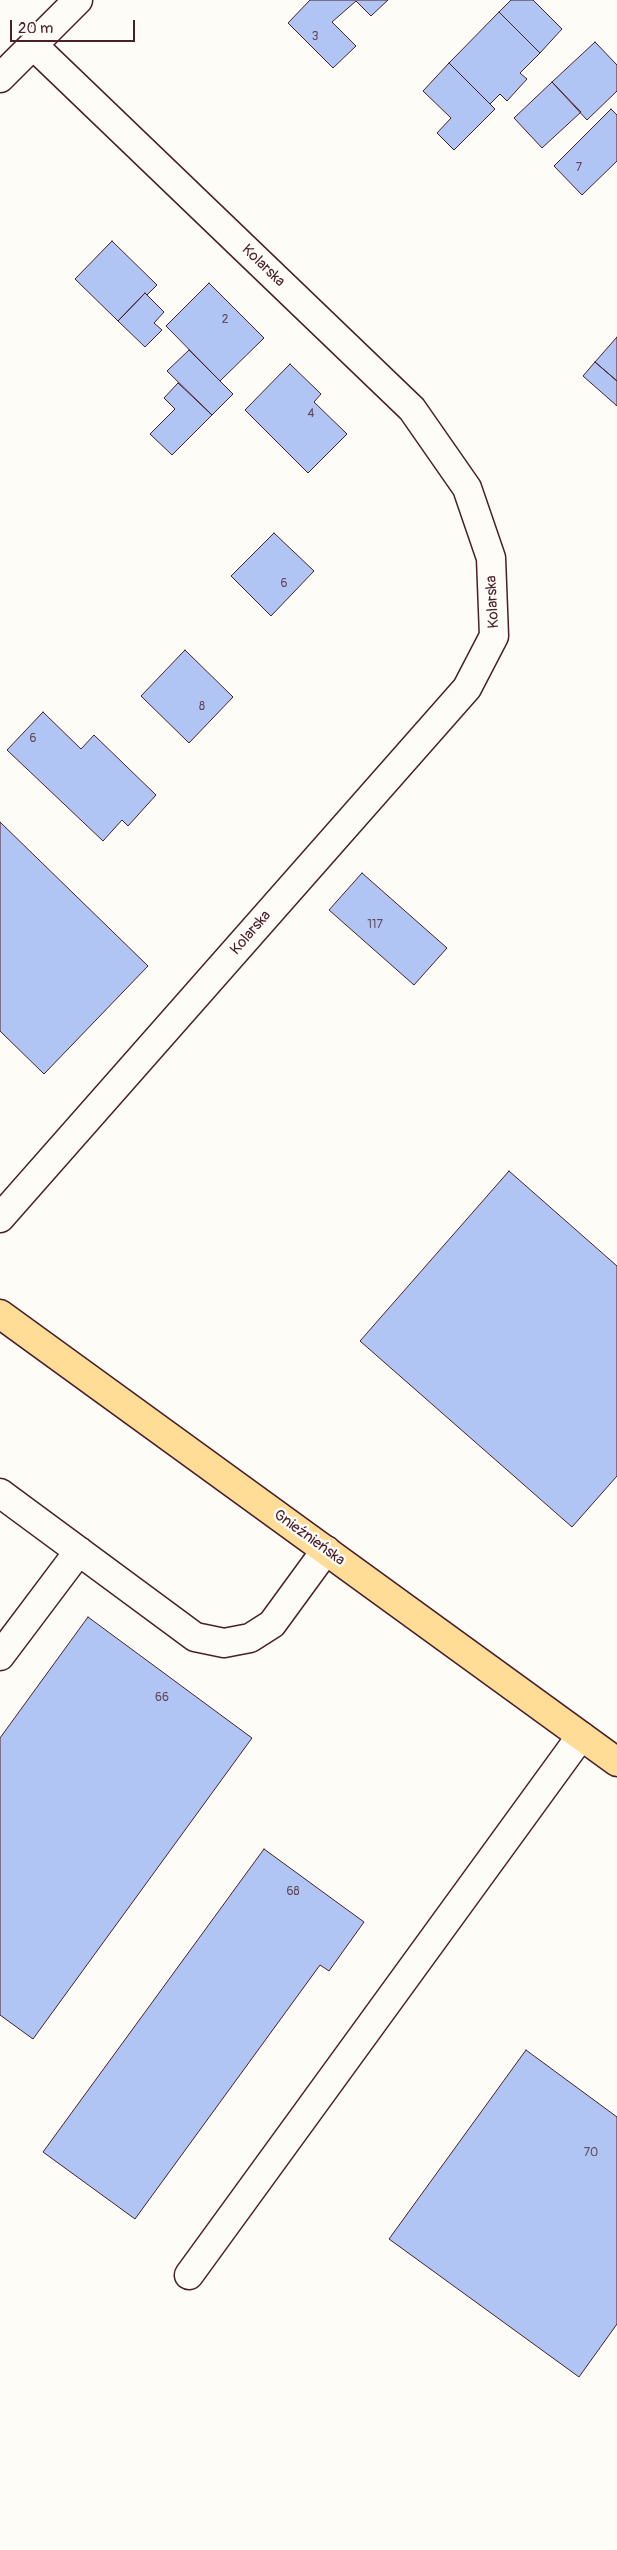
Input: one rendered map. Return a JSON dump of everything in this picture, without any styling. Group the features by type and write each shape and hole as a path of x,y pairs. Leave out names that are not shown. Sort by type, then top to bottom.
{"main road":[{"name":"Gnieźnieńska","path":"0,1314 617,1762"}],"street":[{"path":"0,78 78,0"},
{"name":"Kolarska","path":"0,1218 467,688 494,636 490,558 467,488 412,409 33,45"},
{"path":"0,1493 195,1637 224,1643 250,1638 272,1624 326,1550"},
{"path":"0,1656 79,1551"},
{"path":"189,2275 582,1736"}],"building":[{"path":"310,0 388,0 371,16 356,1 332,22 356,46 333,68 288,23"},
{"path":"511,0 533,0 562,29 540,53 499,12"},
{"path":"499,12 540,53 520,73 527,79 507,101 500,94 490,104 449,63"},
{"path":"595,42 617,65 617,91 587,120 552,82"},
{"path":"449,63 495,109 454,150 437,133 451,118 423,91"},
{"path":"552,82 581,112 542,148 514,118"},
{"path":"611,109 617,115 617,161 582,195 554,166"},
{"path":"112,241 157,285 147,295 145,293 118,321 75,279"},
{"path":"209,283 264,338 220,381 166,326"},
{"path":"145,293 164,312 154,323 162,330 145,347 118,321"},
{"path":"617,337 617,381 595,362"},
{"path":"189,350 233,394 212,415 167,371"},
{"path":"595,362 617,381 617,406 583,376"},
{"path":"290,364 321,394 314,402 347,434 308,473 245,410"},
{"path":"178,383 212,415 172,455 150,434 175,409 164,398"},
{"path":"274,533 314,571 271,616 231,576"},
{"path":"185,650 233,697 189,743 141,696"},
{"path":"43,712 81,749 94,735 156,795 128,826 122,820 103,841 7,750"},
{"path":"0,822 148,966 44,1074 0,1031"},
{"path":"362,873 447,948 414,985 329,910"},
{"path":"509,1171 617,1266 617,1476 572,1527 360,1341"},
{"path":"88,1617 252,1738 33,2039 0,2015 0,1738"},
{"path":"264,1849 364,1922 329,1971 320,1965 135,2219 43,2152"},
{"path":"526,2050 617,2117 617,2324 579,2377 389,2239"}]}
